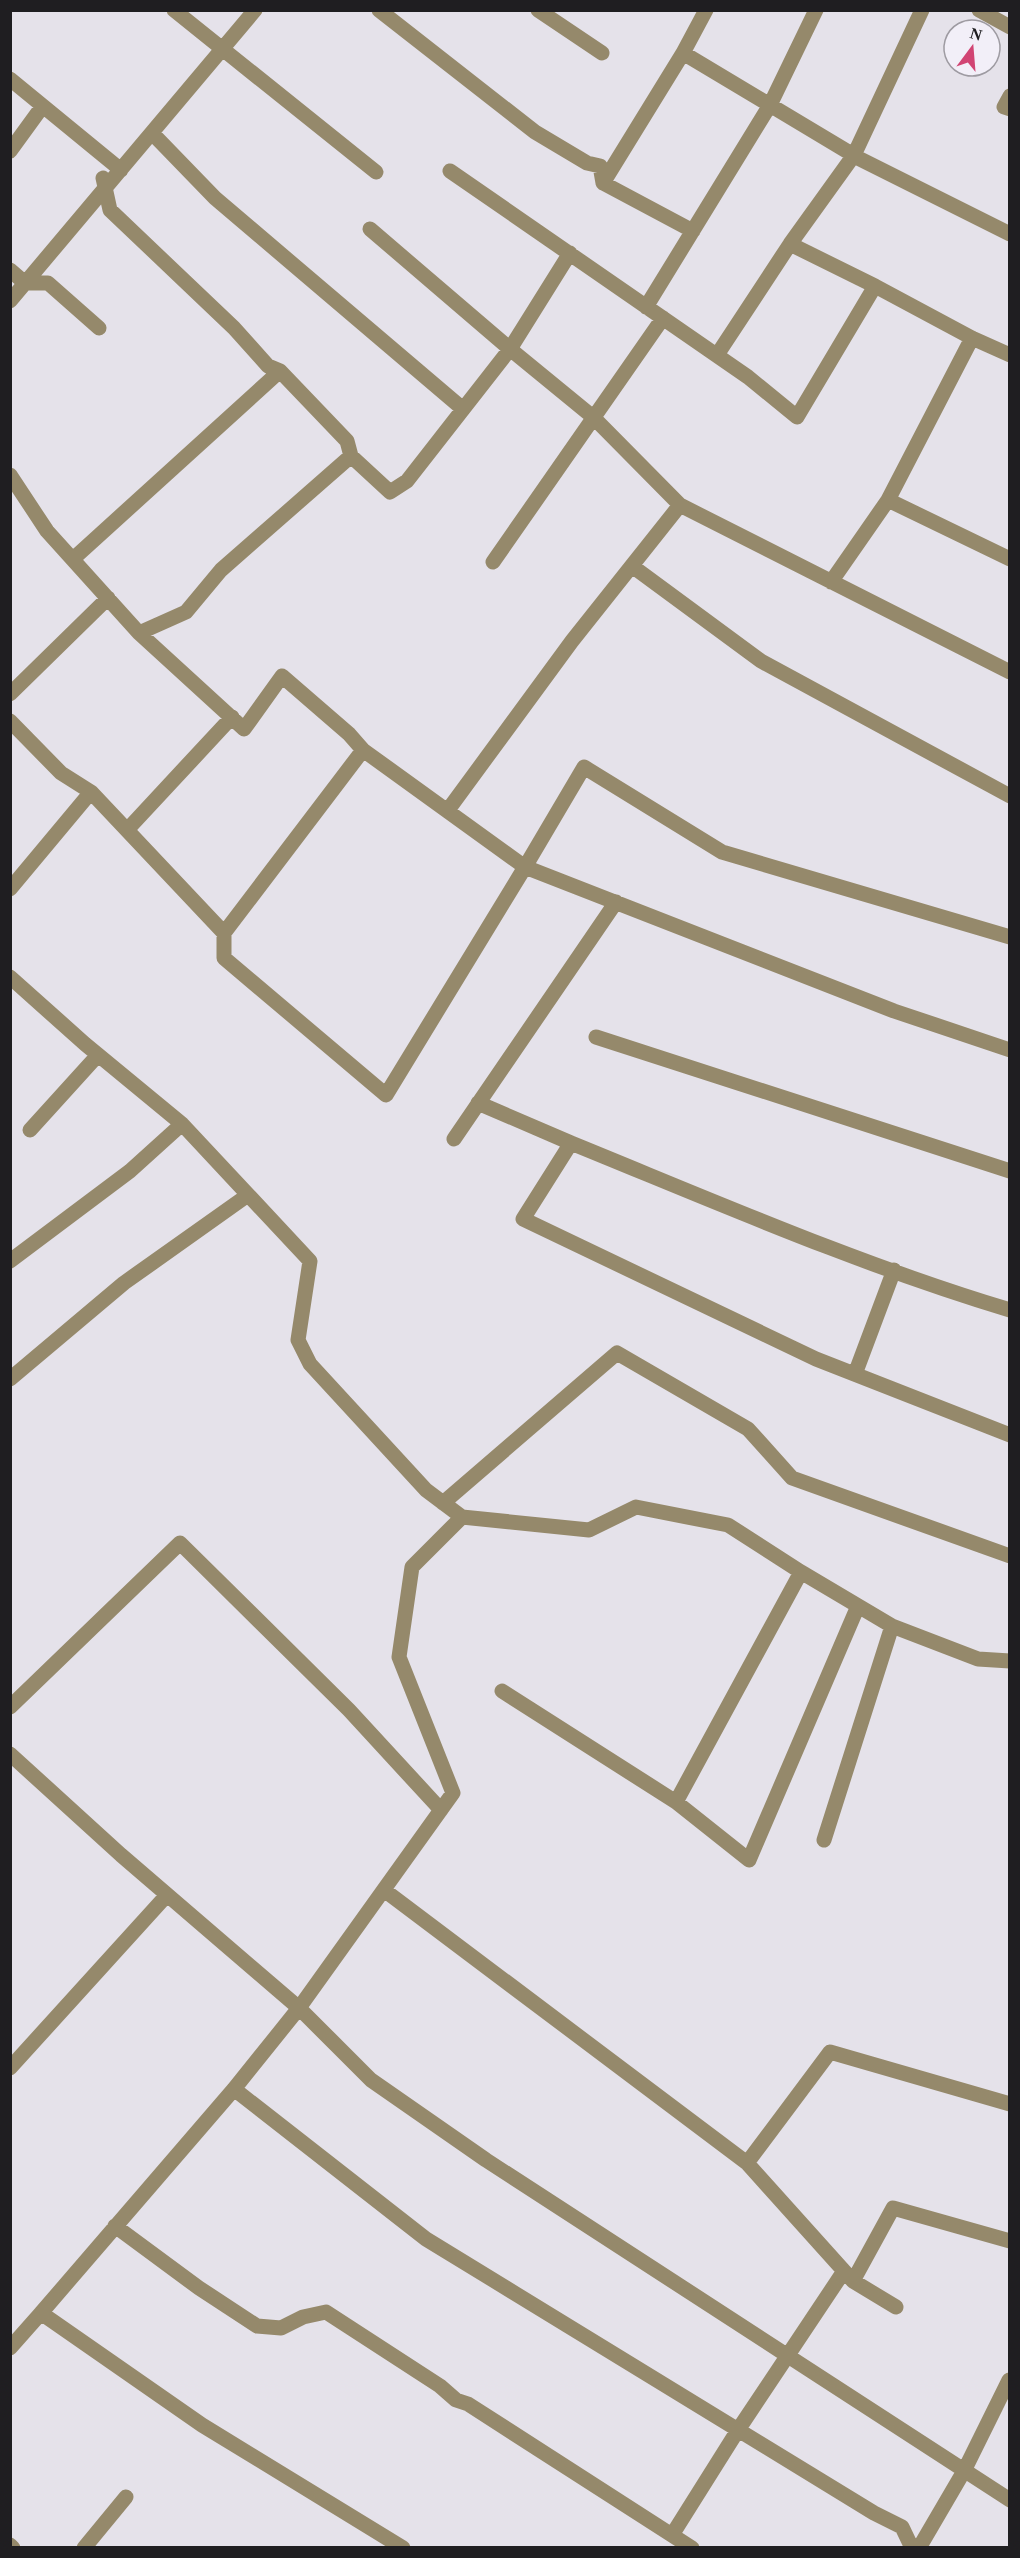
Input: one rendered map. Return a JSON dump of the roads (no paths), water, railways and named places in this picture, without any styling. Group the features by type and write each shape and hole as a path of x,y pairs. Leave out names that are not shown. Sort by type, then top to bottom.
{"street":[{"path":"174,10 376,172"},
{"path":"10,301 104,183 121,170 255,10"},
{"path":"379,10 535,132 587,163 600,166 603,183"},
{"path":"538,10 602,53"},
{"path":"603,183 683,53 706,10"},
{"path":"646,307 770,105 816,10"},
{"path":"717,355 790,244 854,155 922,10"},
{"path":"979,10 1010,27"},
{"path":"683,53 854,155 1010,234"},
{"path":"10,80 121,170"},
{"path":"1010,96 1004,107 1010,109"},
{"path":"10,151 42,107"},
{"path":"152,133 215,198 463,409"},
{"path":"450,171 717,355 797,417 876,286"},
{"path":"104,183 110,210 234,328 268,366 280,371 346,441 351,456 390,492 407,481 510,349 570,253"},
{"path":"603,183 693,231"},
{"path":"370,228 593,417 680,505 1010,672"},
{"path":"790,244 876,286 972,338 1010,355"},
{"path":"10,270 25,283 48,283 99,328"},
{"path":"493,562 663,318"},
{"path":"831,582 888,500 972,338"},
{"path":"73,559 280,371"},
{"path":"140,633 186,612 221,570 351,456"},
{"path":"10,475 47,531 140,633 244,729 282,676 349,734 363,750 525,867 894,1011 1010,1050"},
{"path":"888,500 1010,559"},
{"path":"448,810 572,640 680,505"},
{"path":"632,566 761,661 1010,796"},
{"path":"10,694 108,598"},
{"path":"127,830 232,717"},
{"path":"10,721 61,773 91,792 224,933"},
{"path":"363,750 224,933 224,958 386,1095 584,767 722,852 1010,937"},
{"path":"10,889 16,871 91,792"},
{"path":"454,1138 616,902"},
{"path":"10,977 98,1055 182,1124 310,1261 298,1340 310,1364 426,1491 462,1517 589,1530 636,1507 728,1524 801,1572 892,1626 978,1659 1010,1661"},
{"path":"597,1036 1010,1171"},
{"path":"30,1130 98,1055"},
{"path":"478,1103 794,1233 966,1297 1010,1310"},
{"path":"10,1262 130,1171 182,1124"},
{"path":"571,1143 523,1219 816,1359 1010,1435"},
{"path":"10,1379 124,1283 248,1195"},
{"path":"855,1374 894,1270"},
{"path":"443,1503 617,1353 748,1429 792,1478 1010,1556"},
{"path":"10,2348 234,2089 299,2008 453,1793 399,1657 412,1567 462,1517"},
{"path":"10,1707 180,1543 349,1710 441,1810"},
{"path":"676,1803 801,1572"},
{"path":"502,1691 676,1803 749,1860 858,1605"},
{"path":"824,1840 892,1626"},
{"path":"10,1754 166,1894 299,2008 381,2086 486,2160 1010,2500"},
{"path":"384,1890 747,2163 849,2276 896,2307"},
{"path":"10,2068 166,1894"},
{"path":"747,2163 830,2052 1010,2104"},
{"path":"234,2089 426,2239 874,2513 902,2527 912,2547"},
{"path":"672,2535 788,2355 849,2276 893,2208 1010,2241"},
{"path":"115,2226 199,2288 257,2326 281,2328 303,2316 326,2313 441,2386 456,2400 468,2404 692,2547"},
{"path":"41,2313 202,2425 403,2547"},
{"path":"920,2547 964,2471 1009,2380"},
{"path":"84,2547 126,2497"}]}
